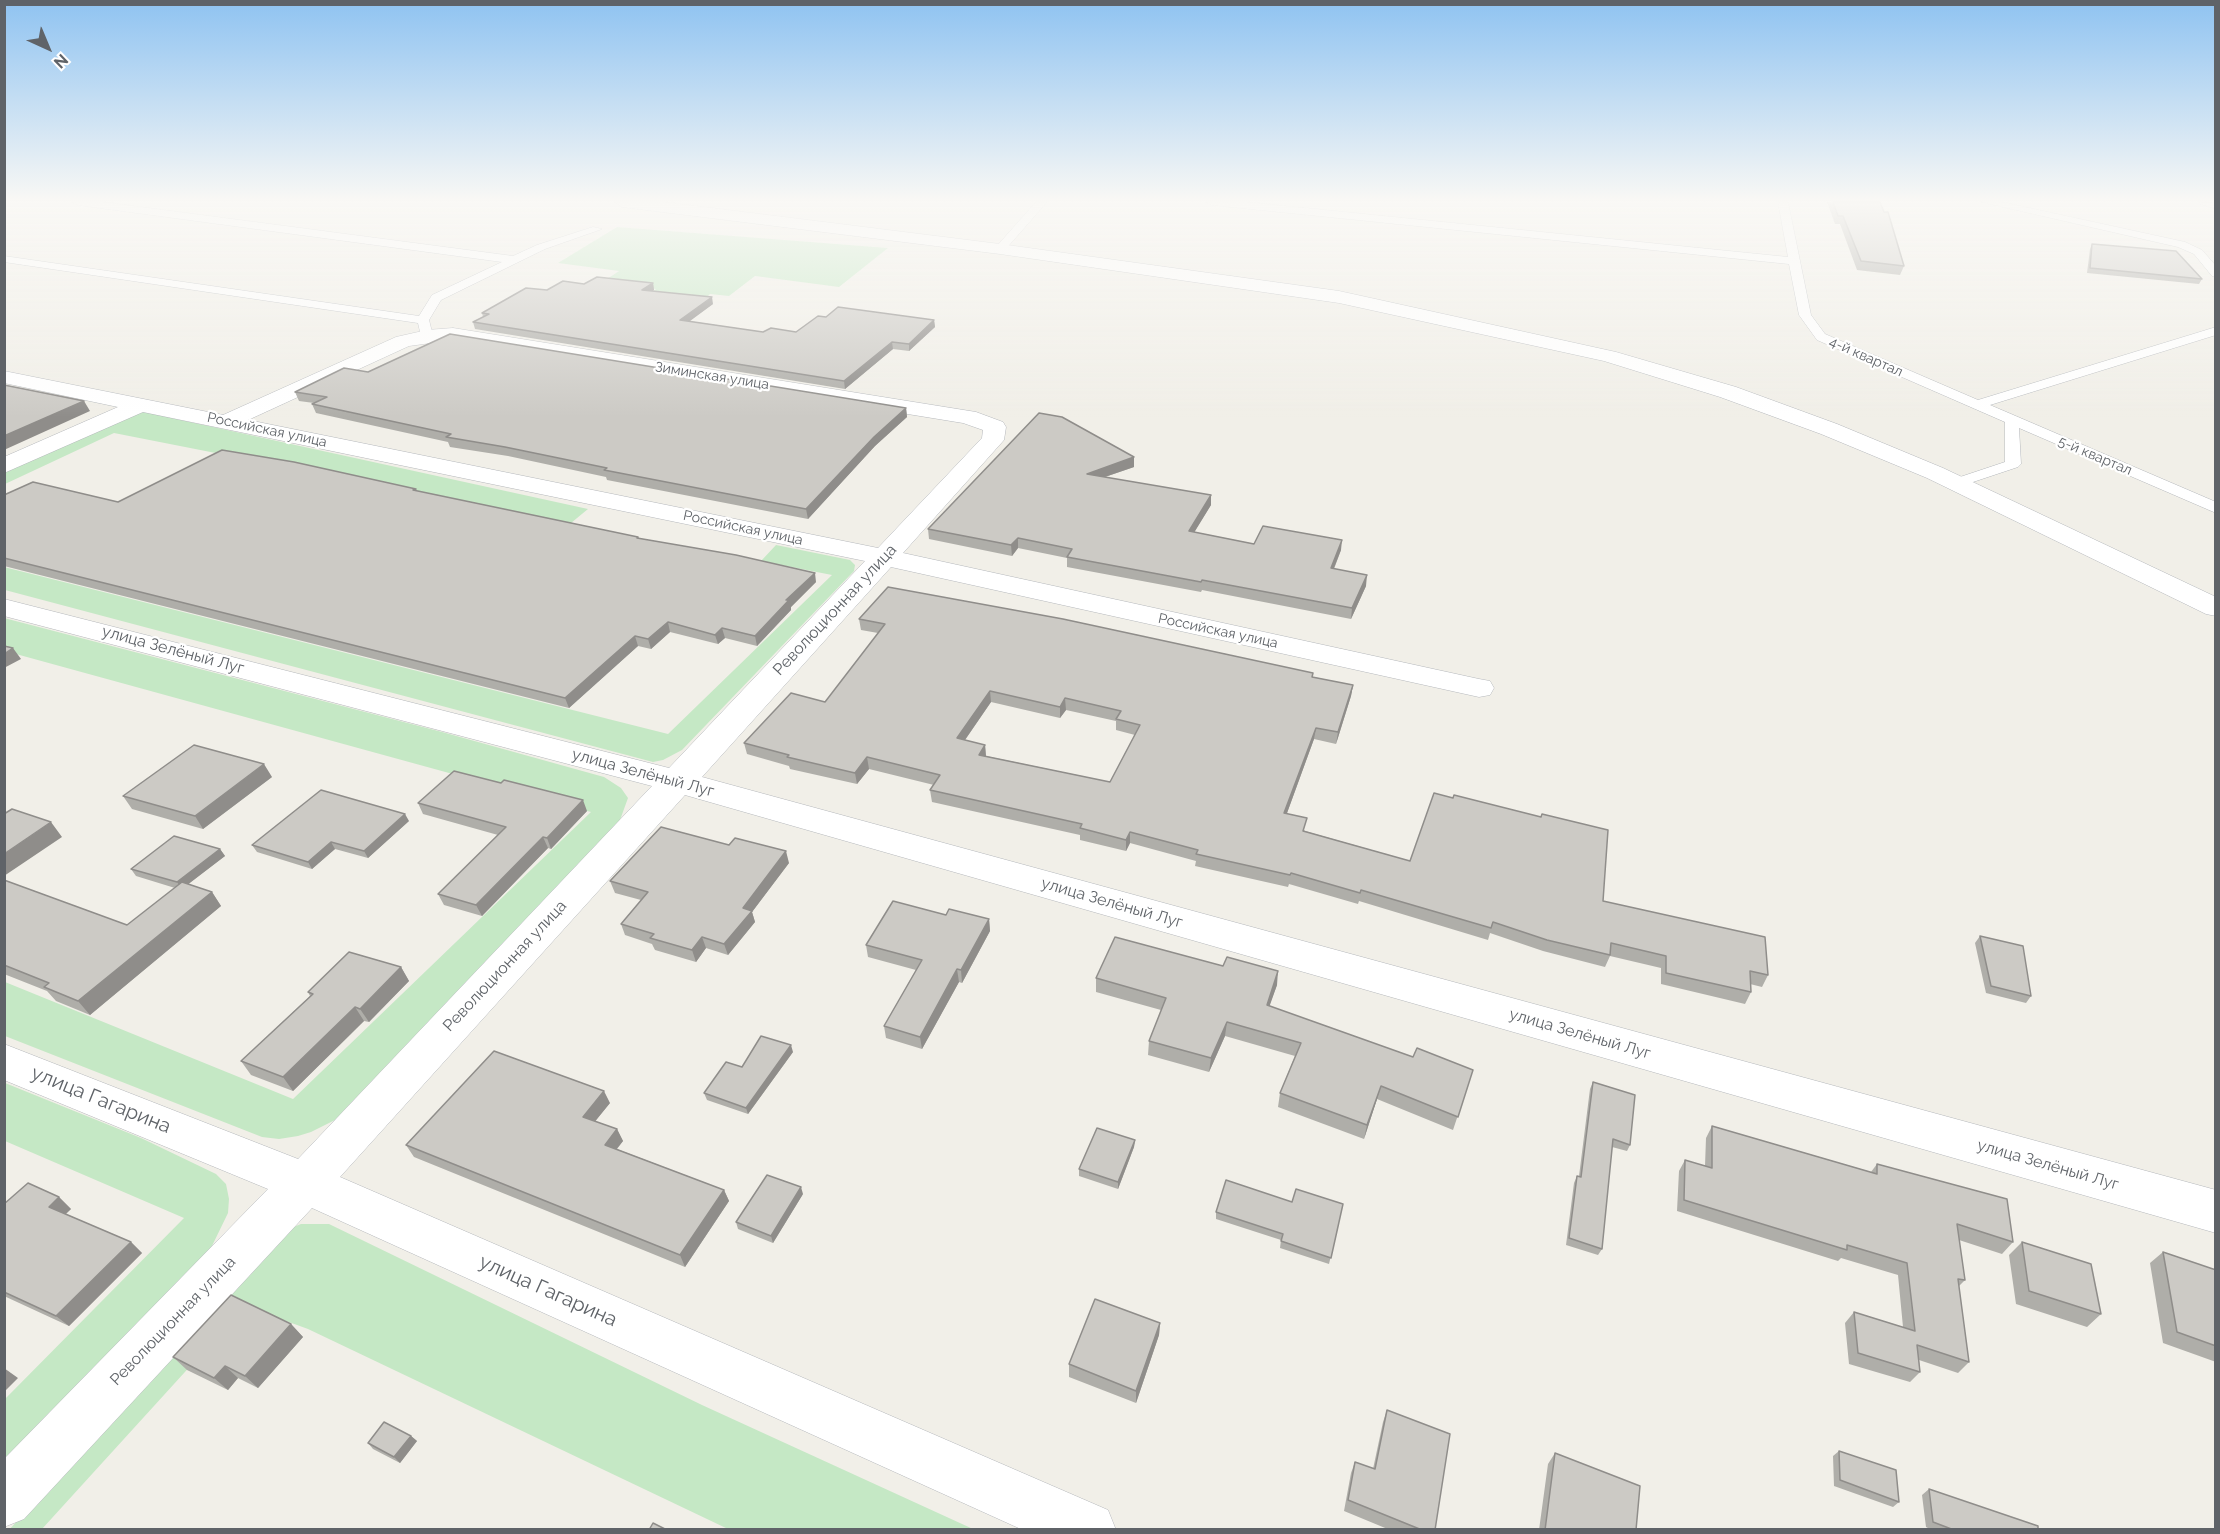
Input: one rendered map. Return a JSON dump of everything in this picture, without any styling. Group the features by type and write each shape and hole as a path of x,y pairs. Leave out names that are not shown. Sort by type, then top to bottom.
{"street":[{"path":"1174,274 1339,297 1609,356 1728,392 1829,429 1956,483 2216,608"},
{"name":"Зиминская улица","path":"226,422 403,341 425,328 968,417 995,427"},
{"name":"Российская улица","path":"4,378 143,404 884,557 1479,688"},
{"path":"4,466 143,404"},
{"name":"Революционная улица","path":"4,1499 304,1183 993,440 995,427"},
{"name":"улица Зелёный Луг","path":"4,607 677,781 2216,1212"},
{"name":"улица Гагарина","path":"4,1061 304,1183 1088,1530"}],"lane":[{"path":"93,274 425,328 436,298 487,274"},
{"name":"4-й квартал","path":"1797,274 1805,315 1821,337 1975,405"},
{"path":"1975,405 2216,331"},
{"name":"5-й квартал","path":"1975,405 2216,508"},
{"path":"1956,483 2013,464 2012,420"}],"green space":[{"path":"615,274 856,274 839,287 755,276 729,296 710,294 707,297 652,292 656,289 601,283"},
{"path":"140,411 588,509 571,523 114,433 5,484 4,473"},
{"path":"776,545 850,560 855,565 854,571 682,750 663,760 653,762 5,590 4,567 668,734 832,575 761,561"},
{"path":"4,618 442,732 604,777 621,788 628,798 620,820 335,1120 298,1136 279,1139 262,1137 5,1036 5,982 293,1099 591,812 5,651"},
{"path":"5,1083 141,1138 216,1174 226,1184 229,1199 228,1213 211,1248 5,1466 5,1399 184,1218 5,1141"},
{"path":"301,1224 329,1224 702,1405 973,1529 728,1529 308,1329 245,1306 42,1529 9,1530 263,1246 281,1232"}],"building":[{"path":"2147,274 2197,274 2202,279"},
{"path":"597,277 653,283 642,290 712,297 680,320 763,332 771,328 796,332 818,316 826,317 838,307 934,320 909,344 892,342 844,381 473,322 489,314 482,313 526,288 547,290 563,281 584,284"},
{"path":"450,334 906,408 874,437 806,509 446,437 451,434 312,404 327,397 295,392 344,368 368,372"},
{"path":"4,385 84,401 4,436"},
{"path":"1039,413 1062,417 1134,457 1087,474 1211,495 1189,531 1254,544 1263,526 1342,540 1331,568 1367,575 1352,608 1067,557 1072,549 1018,538 1011,545 928,529"},
{"path":"222,450 294,462 637,538 736,555 815,573 786,600 789,600 755,636 722,628 715,635 668,622 648,639 635,636 565,698 4,558 4,495 33,482 118,502"},
{"path":"888,587 1063,619 1313,673 1312,677 1353,685 1338,732 1316,728 1284,813 1307,818 1303,831 1410,861 1434,793 1453,798 1454,795 1541,817 1542,814 1608,830 1603,901 1765,937 1768,975 1750,971 1751,992 1666,973 1666,956 1611,943 1610,955 1547,940 1493,922 1491,928 1361,890 1360,893 1291,873 1290,875 1196,854 1198,850 1130,832 1126,840 1080,828 1082,824 930,790 940,775 867,757 855,773 787,757 789,755 744,743 791,693 825,702 885,624 859,619","holes":["990,691 1060,707 1065,698 1121,711 1116,719 1140,725 1110,782 979,755 985,745 957,738"]},
{"path":"4,646 13,648 4,654"},
{"path":"194,745 264,764 195,816 123,796"},
{"path":"454,771 501,783 504,780 583,800 547,838 543,837 476,905 438,894 506,827 418,803"},
{"path":"321,790 405,814 364,851 331,842 308,862 252,845"},
{"path":"12,809 51,822 4,854 4,814"},
{"path":"661,827 729,845 735,838 786,851 743,908 752,911 724,944 702,937 692,950 650,938 654,934 621,924 648,892 610,881"},
{"path":"174,836 220,849 177,882 131,869"},
{"path":"4,880 127,925 182,882 212,892 78,1001 44,987 49,983 4,965"},
{"path":"893,901 946,915 949,909 989,919 961,970 957,969 920,1037 884,1026 922,960 866,945"},
{"path":"1980,936 2023,946 2031,996 1991,986"},
{"path":"1115,937 1223,966 1227,957 1278,971 1267,1005 1413,1057 1417,1048 1473,1070 1458,1117 1381,1086 1367,1125 1280,1093 1301,1043 1227,1022 1211,1058 1149,1041 1166,998 1096,978"},
{"path":"349,952 401,967 360,1009 355,1007 283,1077 241,1061 313,994 308,992"},
{"path":"761,1036 791,1045 746,1108 704,1093 726,1062 742,1067"},
{"path":"494,1051 604,1091 583,1117 617,1129 605,1145 724,1190 680,1255 406,1145"},
{"path":"1593,1082 1635,1095 1630,1145 1613,1139 1602,1249 1569,1238 1577,1176 1581,1177"},
{"path":"1712,1126 1877,1174 1877,1164 2007,1199 2013,1242 1957,1224 1965,1280 1958,1279 1969,1362 1917,1345 1920,1372 1858,1353 1854,1312 1915,1331 1907,1263 1847,1245 1847,1250 1684,1200 1685,1160 1712,1168"},
{"path":"1097,1128 1135,1140 1118,1182 1079,1169"},
{"path":"767,1175 801,1187 771,1236 736,1222"},
{"path":"1226,1180 1292,1202 1296,1189 1343,1204 1331,1258 1281,1241 1283,1234 1216,1212"},
{"path":"28,1183 59,1197 49,1207 131,1242 56,1316 4,1292 4,1204"},
{"path":"2022,1242 2091,1264 2101,1314 2029,1291"},
{"path":"2163,1252 2216,1270 2216,1346 2177,1332"},
{"path":"231,1295 291,1324 245,1376 225,1366 214,1378 173,1357"},
{"path":"1095,1299 1160,1323 1136,1391 1069,1364"},
{"path":"1387,1410 1450,1434 1435,1530 1422,1530 1348,1500 1355,1462 1375,1469"},
{"path":"384,1422 411,1436 394,1457 368,1443"},
{"path":"1839,1451 1896,1470 1899,1502 1840,1480"},
{"path":"1555,1453 1640,1486 1636,1530 1545,1530"},
{"path":"1929,1489 2038,1526 2038,1530 1954,1530 1933,1522"},
{"path":"653,1523 667,1530 649,1530"}]}
